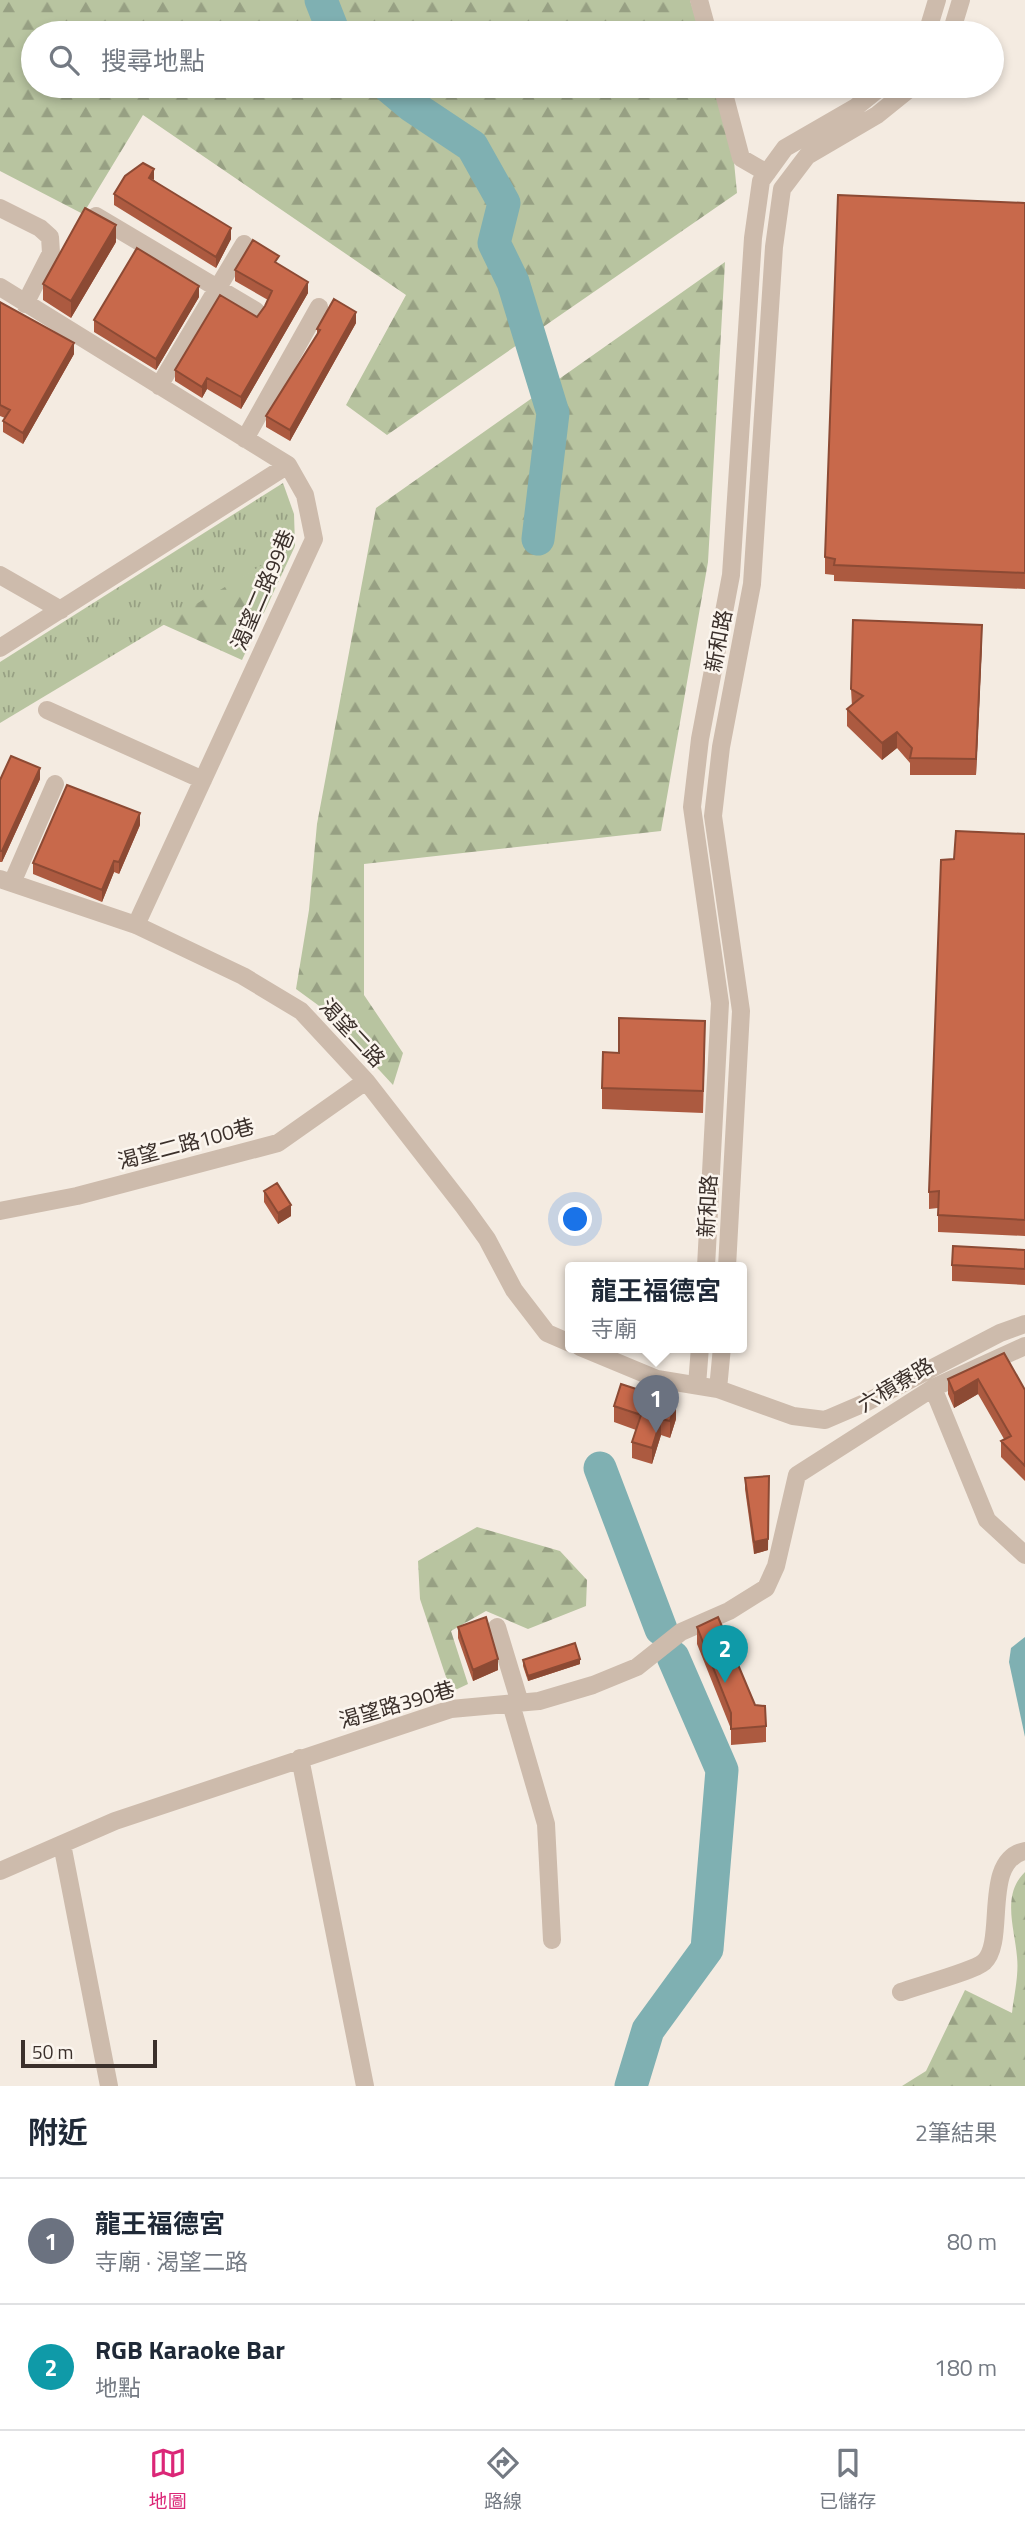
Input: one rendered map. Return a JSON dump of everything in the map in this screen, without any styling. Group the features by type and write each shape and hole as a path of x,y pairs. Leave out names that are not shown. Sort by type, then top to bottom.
{"street":[{"path":"699,0 705,21"},
{"path":"931,21 937,0"},
{"path":"955,21 961,0"},
{"path":"725,98 741,158 767,173"},
{"name":"新和路","path":"706,1262 720,1003 707,895 692,807 700,739 731,575 753,238 761,181 785,148 867,98"},
{"name":"新和路","path":"727,1262 741,1011 713,816 721,747 752,583 774,247 782,189 807,156 877,115 898,98"},
{"path":"0,208 40,228 50,237 51,253 25,304"},
{"path":"90,213 256,311"},
{"path":"159,386 244,244"},
{"name":"渴望二路99巷","path":"0,287 288,465 305,495 314,539 136,925"},
{"path":"245,439 319,307"},
{"path":"0,648 288,465"},
{"path":"0,575 61,610"},
{"path":"47,710 203,780"},
{"path":"6,881 55,784"},
{"name":"渴望二路","path":"6,881 136,925 243,976 301,1011 366,1081 464,1207 486,1239 514,1290 547,1333 565,1341"},
{"name":"渴望二路100巷","path":"0,1211 77,1196 278,1143 366,1081"},
{"path":"594,1353 657,1379 718,1389 793,1416 825,1420 1000,1333 1025,1324"},
{"name":"六槓寮路","path":"797,1475 933,1388 1025,1346"},
{"path":"697,1385 700,1353"},
{"path":"718,1389 721,1353"},
{"path":"933,1388 987,1520 1025,1555"},
{"name":"渴望路390巷","path":"0,1871 115,1821 451,1709 539,1701 593,1685 637,1667 681,1632 729,1611 766,1588 776,1566 797,1475"},
{"path":"497,1627 546,1824 552,1940"},
{"path":"300,1758 365,2086"},
{"path":"62,1844 109,2086"},
{"path":"901,1992 982,1964 993,1950 993,1923 999,1883 1006,1864 1025,1851"}],"green space":[{"path":"0,0 690,0 696,21 21,21 21,98 719,98 732,141 737,193 387,435 346,405 406,295 143,115 83,214 0,171"},
{"path":"725,262 708,562 661,831 364,864 364,995 403,1053 393,1085 322,1008 296,989 309,910 317,824 376,508"},
{"path":"283,483 294,514 295,546 0,723 0,662"},
{"path":"295,546 242,660 162,624"},
{"path":"477,1527 560,1551 587,1580 586,1606 528,1629 486,1611 451,1631 468,1684 451,1692 420,1599 418,1561"},
{"path":"1025,1872 1025,2086 902,2086 926,2071 965,1990 1012,2013 1017,1964 1011,1902 1013,1891"}],"water":[{"path":"1025,1637 1025,1737 1009,1662 1011,1648"}],"building":[{"path":"143,163 154,169 149,178 231,228 216,257 114,194 125,176"},
{"path":"838,195 1025,203 1025,573 834,565 835,559 825,557"},
{"path":"85,208 116,225 71,301 43,284"},
{"path":"253,240 279,256 275,262 308,282 241,397 207,378 202,387 175,370 220,295 257,317 265,306 272,291 235,270"},
{"path":"137,248 199,286 156,359 94,320"},
{"path":"334,299 356,312 290,430 266,416 320,330 317,329"},
{"path":"0,302 74,343 23,433 3,421 10,410 0,405"},
{"path":"853,620 982,625 976,759 910,758 912,748 897,732 882,743 847,709 863,696 851,689"},
{"path":"11,756 40,768 0,851 0,780"},
{"path":"67,785 140,813 119,862 114,861 102,890 33,863"},
{"path":"956,831 1025,834 1025,1220 938,1215 939,1191 929,1192 941,860 954,859"},
{"path":"619,1018 705,1021 703,1091 602,1088 603,1052 619,1053"},
{"path":"277,1183 291,1205 278,1213 264,1191"},
{"path":"953,1246 1025,1250 1025,1269 952,1265"},
{"path":"1004,1353 1025,1390 1025,1466 1001,1441 1011,1436 978,1379 954,1393 948,1379"},
{"path":"621,1384 676,1402 670,1421 661,1419 652,1448 632,1442 641,1415 614,1406"},
{"path":"769,1476 768,1539 754,1542 745,1478"},
{"path":"486,1617 498,1659 473,1670 458,1627"},
{"path":"718,1617 755,1705 765,1706 766,1726 731,1729 731,1713 697,1627"},
{"path":"575,1643 580,1659 528,1676 523,1660"}],"waterway":[{"path":"321,0 329,21"},
{"path":"402,98 472,146 504,203 494,243 513,282 553,413 538,539"},
{"path":"600,1468 661,1629"},
{"path":"631,2086 648,2030 707,1949 722,1770 673,1657"}],"place":[{"name":"龍王福德宮","path":"656,1433"},
{"name":"RGB Karaoke Bar","path":"725,1683"}]}
